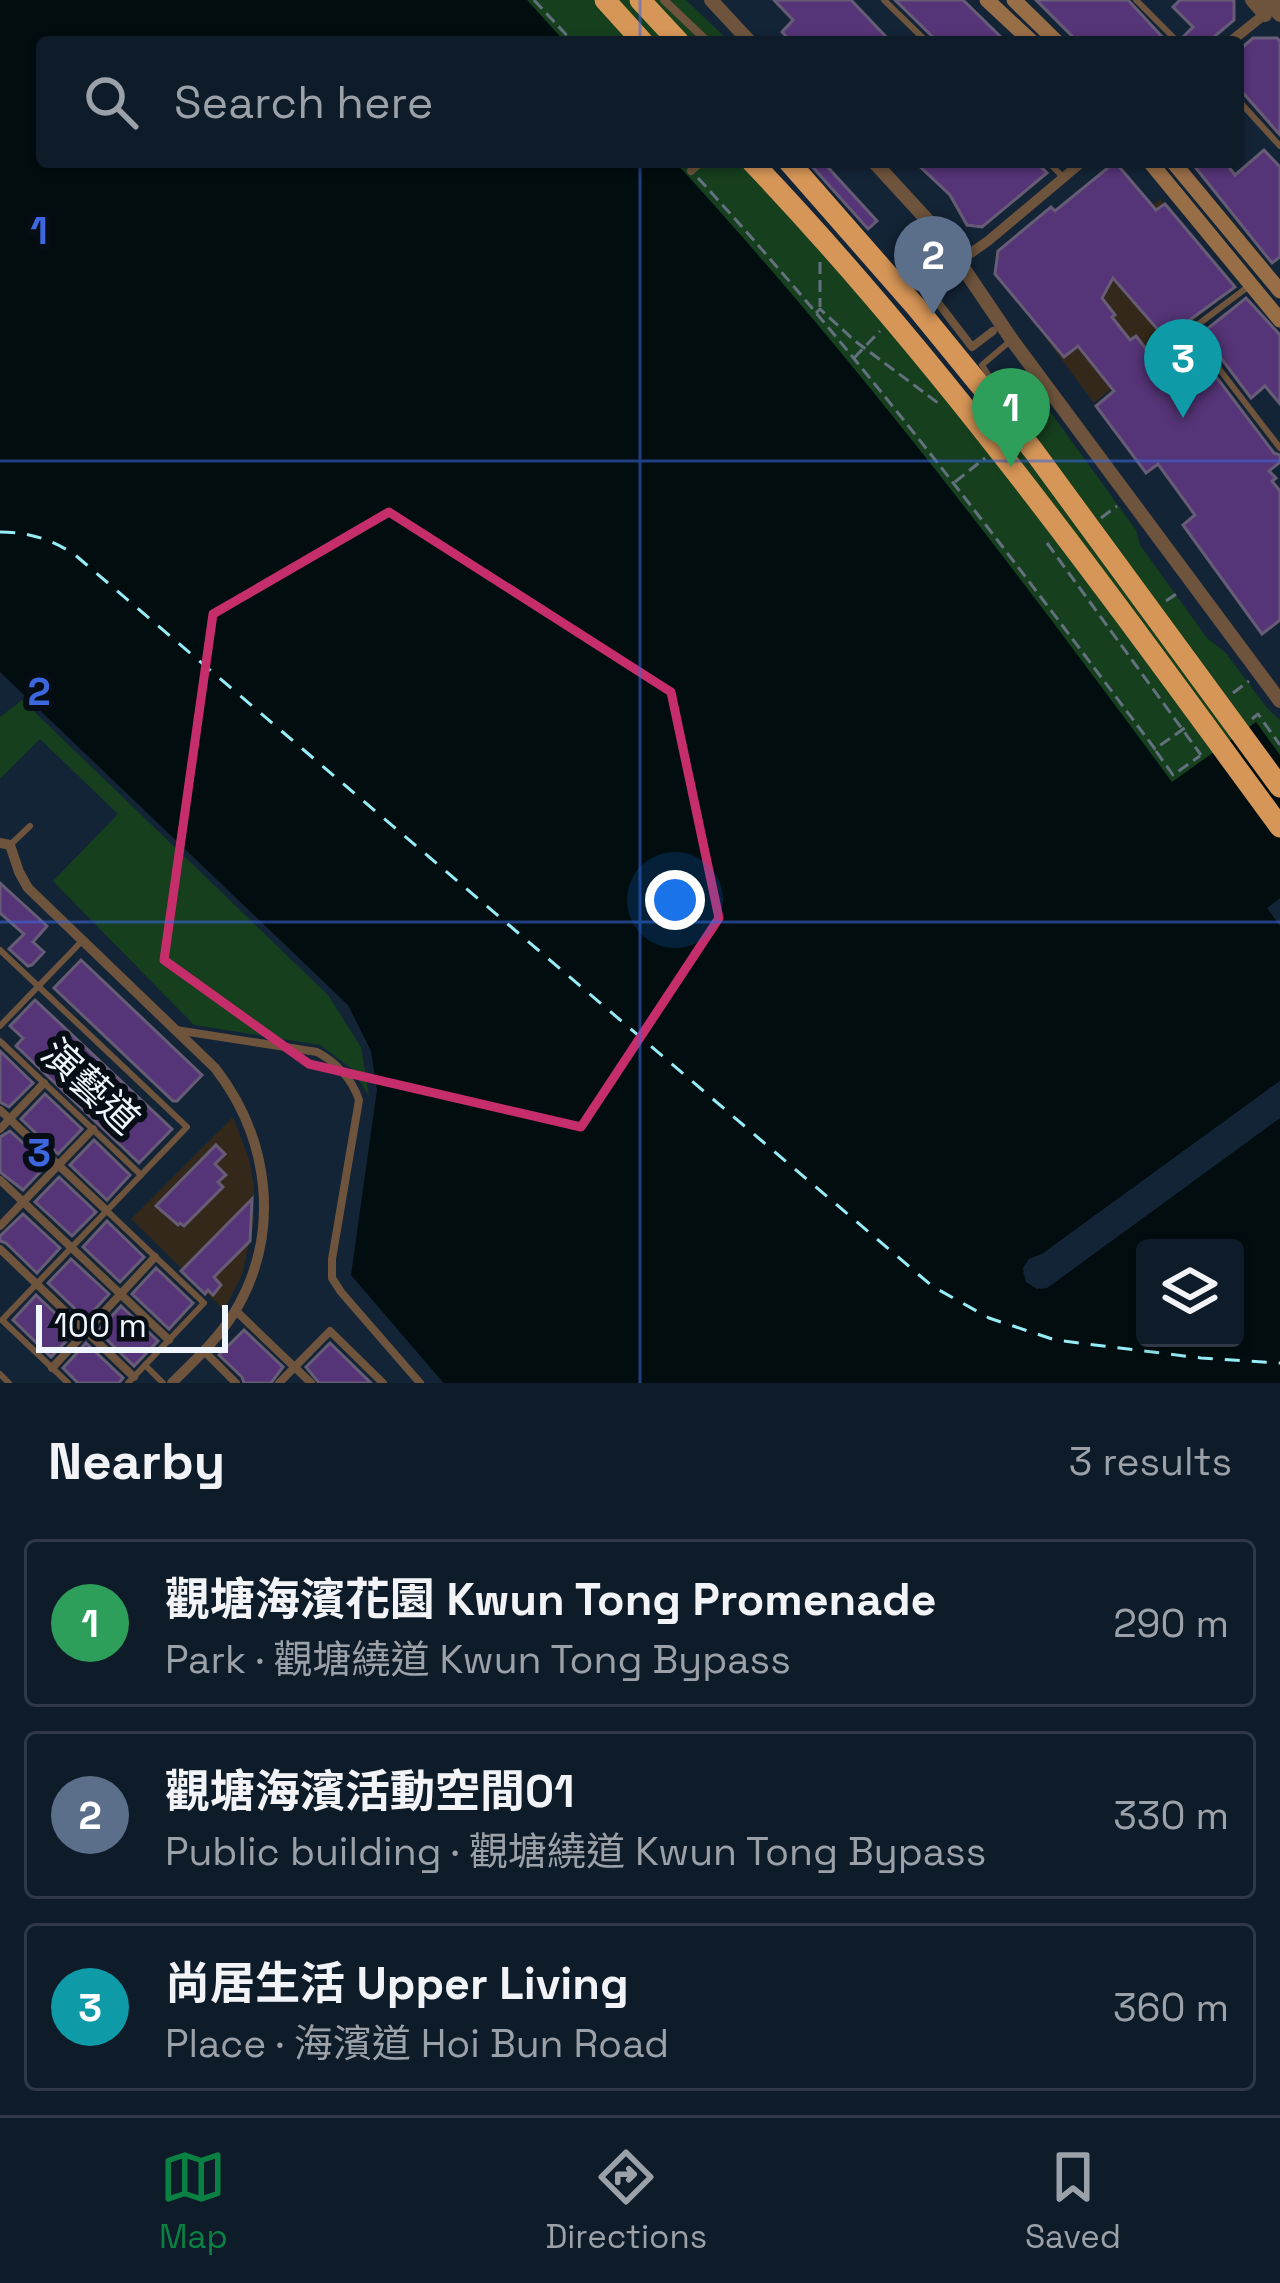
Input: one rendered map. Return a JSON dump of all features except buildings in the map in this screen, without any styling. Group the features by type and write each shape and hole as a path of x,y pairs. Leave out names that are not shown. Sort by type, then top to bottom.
{"highway":[{"path":"605,0 638,36"},
{"path":"640,0 673,36"},
{"path":"758,168 820,234 993,441 1280,827"},
{"path":"794,168 1033,450 1280,788"}],"main road":[{"path":"987,0 1026,36"},
{"path":"1014,0 1052,36"},
{"path":"1155,168 1280,320"},
{"path":"1178,168 1280,291"}],"street":[{"path":"664,0 702,36"},
{"path":"711,0 740,36"},
{"path":"1252,0 1273,8"},
{"path":"1238,36 1273,8"},
{"path":"691,171 694,168"},
{"path":"880,168 935,227 956,267 1277,696"},
{"path":"993,331 972,346 929,291 1075,168"},
{"path":"5,844 28,889 215,1067 246,1117 259,1154 265,1194 252,1275 235,1310 172,1383"},
{"path":"176,1030 316,1052 351,1082 359,1100 332,1278 420,1383"},
{"path":"0,1129 44,1083"},
{"path":"0,1110 107,1211"},
{"path":"0,1226 93,1129"},
{"path":"0,1180 169,1340"},
{"path":"0,1249 131,1380"},
{"path":"52,1368 155,1257"},
{"path":"235,1310 310,1383"},
{"path":"279,1383 330,1331 378,1382"},
{"path":"204,1351 236,1383"}],"lane":[{"path":"884,0 921,36"},
{"path":"1136,0 1172,36"},
{"path":"1244,107 1280,146"},
{"path":"1054,168 1064,178"},
{"path":"1250,285 1196,326 1193,335 1280,448"},
{"path":"1012,340 982,365 1004,400 1013,401 1042,380"},
{"path":"5,844 30,826"},
{"path":"0,1026 83,939"},
{"path":"0,950 187,1127 1,1319 68,1383"},
{"name":"演藝道","path":"0,1041 141,1174"},
{"path":"107,1211 204,1303 131,1380"},
{"path":"145,1365 163,1383"},
{"path":"0,1374 9,1383"}],"path":[{"path":"535,0 568,36"},
{"path":"691,171 818,311 1155,749 1201,716"},
{"path":"818,311 820,259"},
{"path":"818,311 944,408"},
{"path":"853,359 880,331"},
{"path":"1048,545 1201,755"},
{"path":"1232,693 1250,680"},
{"path":"1258,714 1280,745"}],"highlighted area":[{"path":"389,512 671,692 719,918 581,1127 309,1064 164,960 213,614"}],"shaded area":[{"path":"0,0 527,0 560,36 36,36 36,168 680,168 932,465 1172,782 1256,722 1280,755 1280,898 1267,908 1280,926 1280,1081 1029,1259 1023,1274 1041,1289 1047,1288 1280,1118 1280,1383 444,1383 351,1275 377,1090 371,1051 348,1005 0,672"},
{"path":"1160,199 1234,287 1094,403 1027,313"},
{"path":"1188,331 1215,367 1122,441 1096,406"},
{"path":"233,1117 249,1159 254,1221 242,1275 224,1310 131,1219"}],"green space":[{"path":"527,0 686,0 724,36 560,36"},
{"path":"680,168 765,168 761,172 982,431 1036,392 1207,638 1225,652 1280,720 1280,755 1256,723 1172,783 932,466"},
{"path":"22,700 328,995 361,1047 369,1096 352,1069 320,1045 194,1025 53,881 118,814 40,739 0,779 0,717"}],"pier":[{"path":"1280,1081 1280,1089 1046,1259 1033,1263 1030,1278 1038,1283 1047,1280 1280,1112 1280,1118 1051,1285 1037,1289 1026,1282 1023,1268 1029,1259"}],"ferry route":[{"path":"0,532 39,537 74,554 932,1286 989,1318 1055,1340 1280,1363"}],"place":[{"name":"觀塘海濱活動空間01","path":"933,315"},
{"name":"尚居生活 Upper Living","path":"1183,418"},
{"name":"觀塘海濱花園 Kwun Tong Promenade","path":"1011,467"}]}
